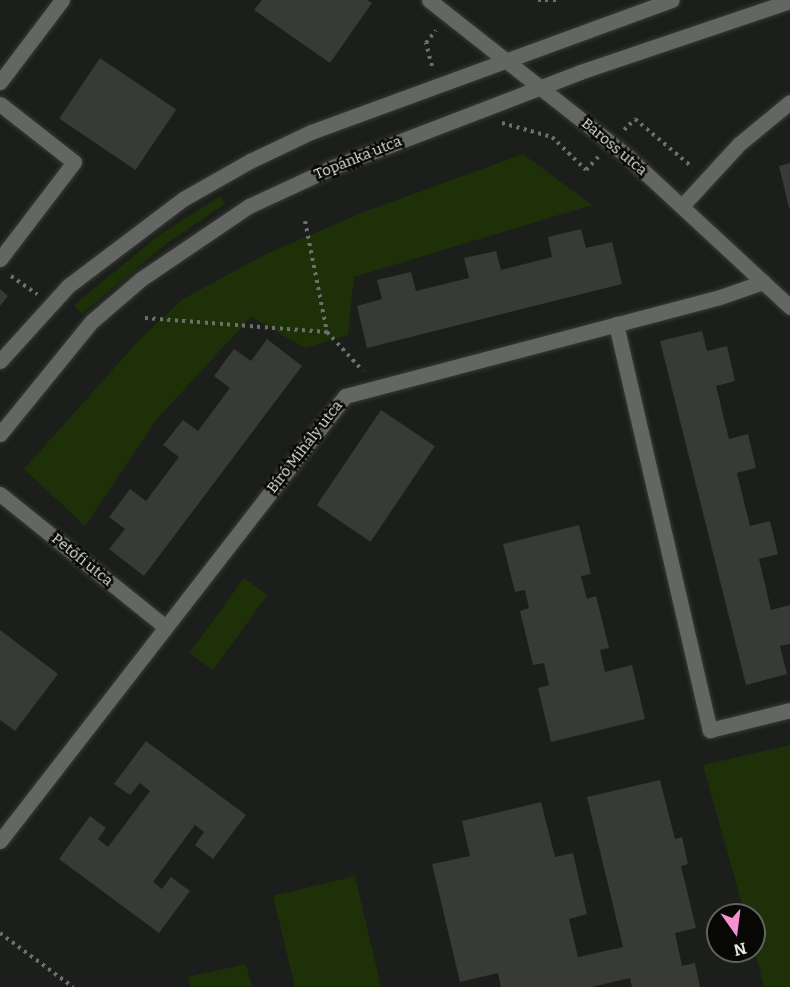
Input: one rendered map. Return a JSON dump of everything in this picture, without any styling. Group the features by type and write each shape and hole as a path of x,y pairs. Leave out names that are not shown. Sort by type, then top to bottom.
{"street":[{"path":"0,82 62,0"},
{"name":"Baross utca","path":"429,0 503,61 540,87 626,155 790,307"},
{"path":"0,362 51,303 126,240 183,199 250,161 311,132 672,0"},
{"name":"Topánka utca","path":"0,434 5,415 91,322 141,279 212,228 249,206 333,166 540,87 790,1"},
{"path":"682,206 738,144 790,102"},
{"path":"0,104 74,162 0,259"},
{"name":"Bíró Mihály utca","path":"0,841 164,626 345,396 720,297 763,282"},
{"path":"615,324 710,730 790,710"},
{"name":"Petőfi utca","path":"0,495 164,626"}],"path":[{"path":"538,0 556,0"},
{"path":"635,118 691,167"},
{"path":"512,128 530,129 552,137 586,171"},
{"path":"305,221 327,332 378,387"},
{"path":"0,269 51,303"},
{"path":"145,318 327,332"},
{"path":"0,933 73,987"}],"green space":[{"path":"523,154 592,205 354,277 348,335 305,348 251,317 157,419 85,526 24,469 141,338 183,299 264,255 364,212"},
{"path":"220,196 225,204 165,245 82,314 74,305 159,235"},
{"path":"244,578 267,595 213,670 189,653"},
{"path":"790,745 790,987 764,987 758,963 766,963 766,903 742,903 703,765"},
{"path":"355,876 381,987 295,987 273,896"},
{"path":"246,964 252,987 191,987 188,977"}],"building":[{"path":"262,0 367,0 372,3 330,63 254,10"},
{"path":"100,58 176,109 135,170 59,119"},
{"path":"790,163 790,208 789,208 779,166"},
{"path":"581,229 586,248 612,242 622,284 367,348 357,306 382,299 377,280 411,272 416,291 469,278 464,258 496,251 501,270 552,257 548,237"},
{"path":"0,289 8,296 0,306"},
{"path":"702,331 707,351 727,346 735,381 716,386 729,439 748,434 756,468 737,473 750,526 770,521 778,554 759,559 771,610 790,605 790,644 780,646 787,674 746,685 660,341"},
{"path":"267,339 302,366 144,576 109,549 125,529 109,517 130,489 146,501 179,457 163,445 183,420 198,431 230,388 214,376 234,349 251,361"},
{"path":"381,410 435,446 371,542 317,505"},
{"path":"579,525 591,574 581,576 587,599 596,596 609,648 600,650 605,672 632,665 645,719 551,742 538,688 549,685 544,663 533,665 520,611 529,608 525,590 515,592 503,544"},
{"path":"0,630 58,674 15,731 0,720"},
{"path":"146,741 246,815 213,859 195,845 204,832 195,825 153,882 162,889 171,877 190,891 159,933 59,859 90,816 106,828 98,839 108,847 150,791 140,783 130,795 114,784"},
{"path":"660,780 675,839 682,837 688,864 681,866 696,928 675,933 682,966 695,963 700,987 632,987 630,978 592,987 501,987 498,973 460,982 432,864 470,856 462,821 541,802 555,857 573,853 587,914 569,919 578,957 623,947 587,797"}]}
